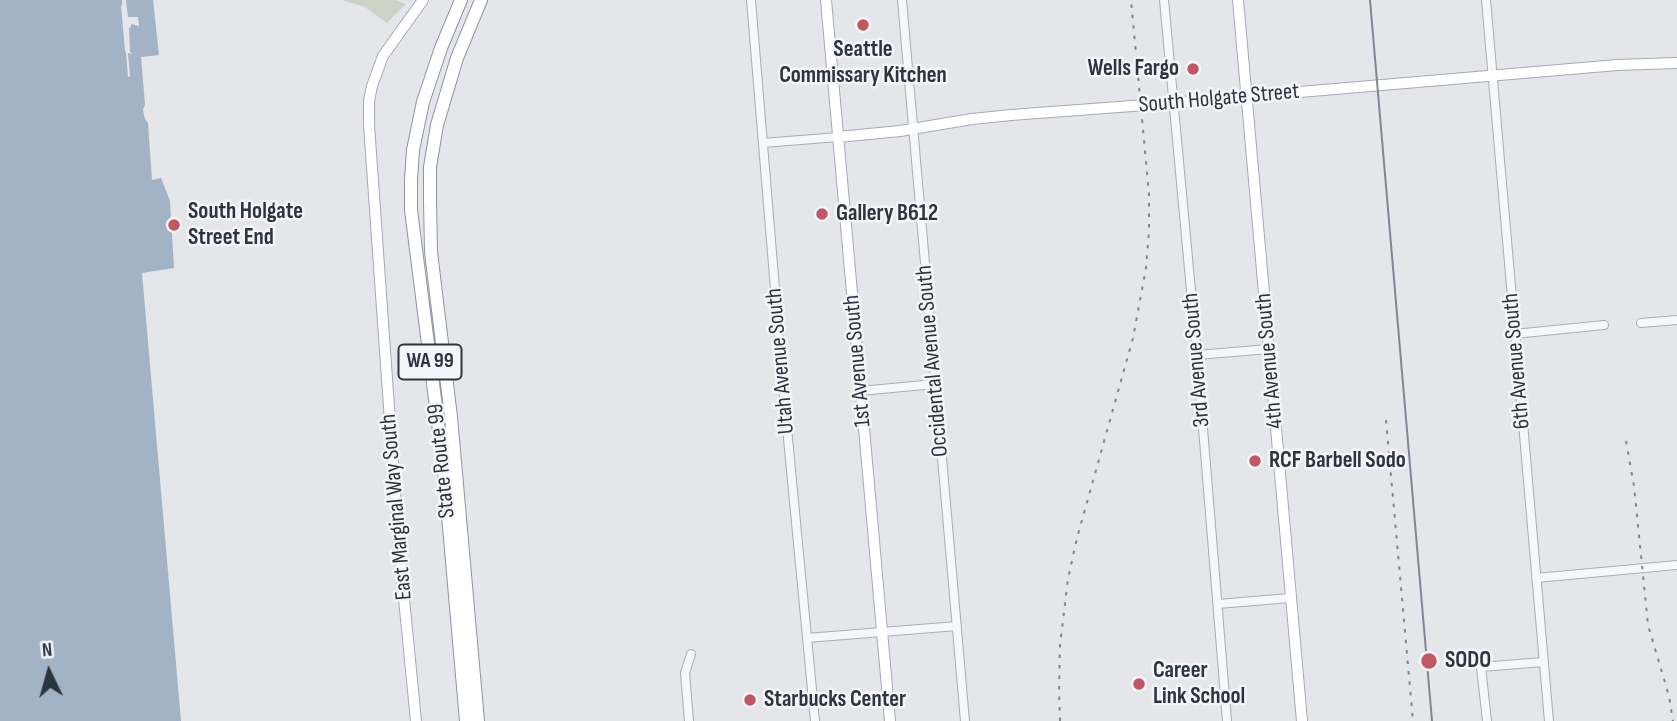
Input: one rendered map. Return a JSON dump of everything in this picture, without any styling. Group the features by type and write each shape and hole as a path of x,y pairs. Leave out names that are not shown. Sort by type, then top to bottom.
{"highway":[{"name":"State Route 99","path":"478,721 451,417 431,252 429,200 430,167 437,125 457,58 481,0"},
{"name":"State Route 99","path":"459,5 422,102 413,150 411,210 444,470 466,721"}],"main road":[{"name":"East Marginal Way South","path":"416,721 399,548 369,101 383,56 423,0"},
{"name":"1st Avenue South","path":"826,0 890,721"},
{"name":"4th Avenue South","path":"1238,0 1302,721"},
{"name":"South Holgate Street","path":"838,137 972,119 1617,65 1677,63"}],"street":[{"name":"Utah Avenue South","path":"751,0 789,458 815,721"},
{"name":"Occidental Avenue South","path":"902,0 965,721"},
{"name":"3rd Avenue South","path":"1164,0 1227,721"},
{"name":"6th Avenue South","path":"1486,0 1549,721"},
{"name":"South Holgate Street","path":"763,143 838,137"},
{"path":"1641,323 1677,320"},
{"path":"1514,334 1604,326"},
{"path":"1197,355 1269,349"},
{"path":"860,391 935,384"},
{"path":"1536,578 1677,565"},
{"path":"1218,604 1290,598"},
{"path":"807,638 957,626"},
{"path":"689,721 685,673 691,654"},
{"path":"1487,721 1481,667 1544,662"}],"shaded area":[{"path":"342,0 395,0 406,4 387,23 365,7"}],"water":[{"path":"0,0 153,0 159,55 141,57 145,104 143,110 148,123 152,180 161,178 170,201 174,268 142,273 181,721 0,721"}],"pier":[{"path":"122,0 126,0 128,17 138,17 139,26 131,24 129,28 130,52 133,54 128,53 128,77 121,6"}],"tram line":[{"path":"1370,0 1432,721"}],"railway":[{"path":"1060,721 1060,645 1068,579 1133,338 1146,268 1149,194 1131,0"},
{"path":"1386,420 1413,721"},
{"path":"1626,441 1634,486 1648,625 1669,696 1673,721"}],"place":[{"name":"Seattle Commissary Kitchen","path":"863,25"},
{"name":"Wells Fargo","path":"1193,69"},
{"name":"Gallery B612","path":"822,214"},
{"name":"South Holgate Street End","path":"174,225"},
{"name":"RCF Barbell Sodo","path":"1255,461"},
{"name":"SODO","path":"1429,661"},
{"name":"Career Link School","path":"1139,684"},
{"name":"Starbucks Center","path":"750,700"}]}
